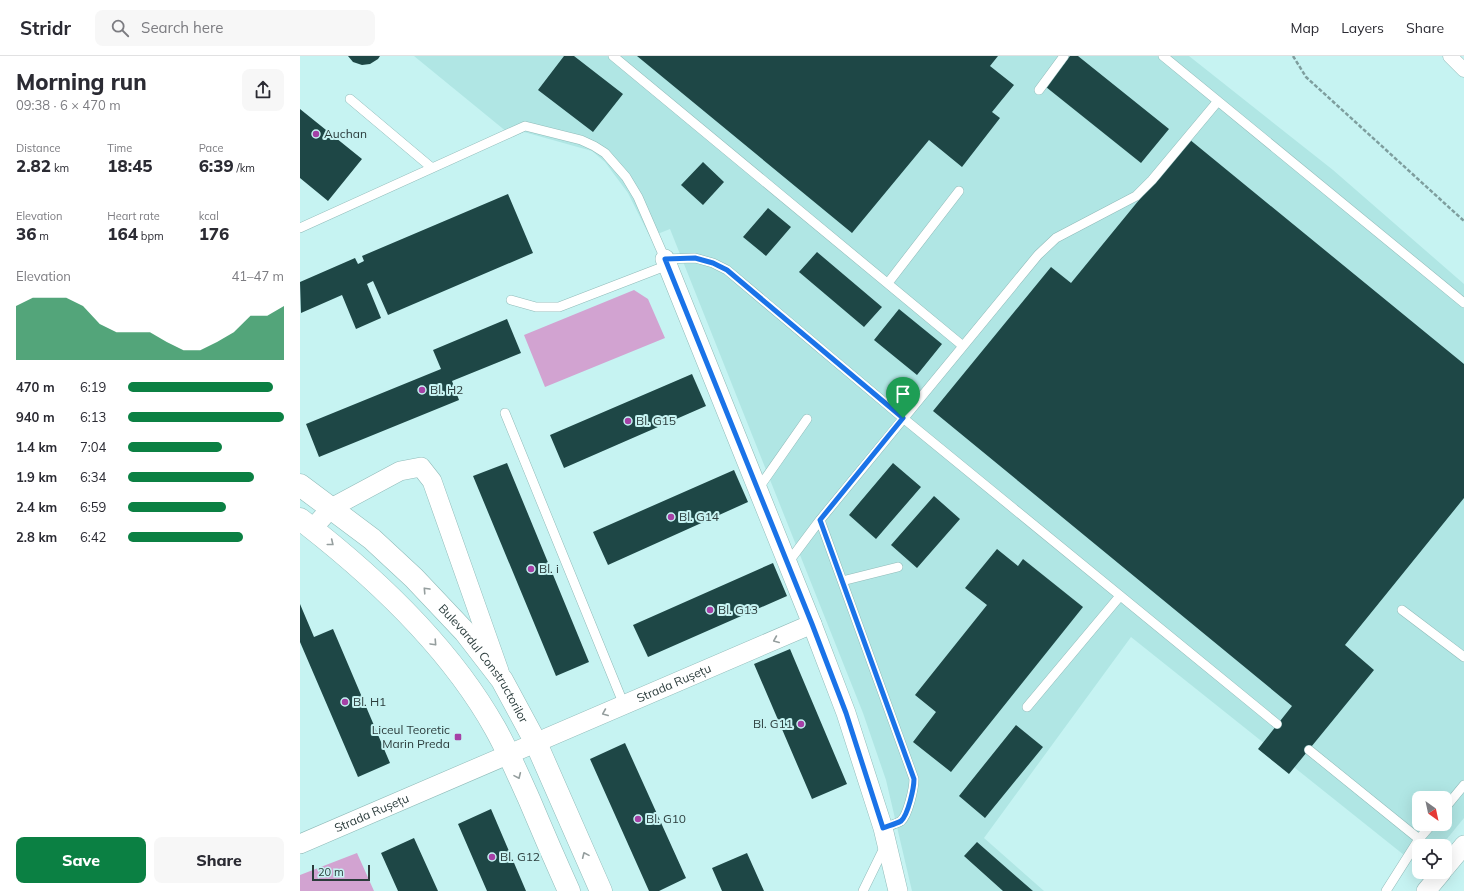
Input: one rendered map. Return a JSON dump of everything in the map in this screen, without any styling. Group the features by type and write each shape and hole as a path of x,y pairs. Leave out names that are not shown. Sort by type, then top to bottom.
{"street":[{"path":"1450,56 1464,70"},
{"path":"666,262 812,624 846,713 884,836 898,891"},
{"path":"306,524 331,508 400,471 421,467 432,482 502,680"},
{"name":"Bulevardul Constructorilor","path":"300,485 372,539 414,578 465,632 502,680 536,743 601,891"},
{"name":"Bulevardul Constructorilor","path":"306,524 346,556 393,599 440,650 476,697 509,755 569,891"},
{"name":"Strada Rușețu","path":"300,844 812,624"},
{"path":"1452,860 1464,845"},
{"path":"1426,891 1436,879"}],"lane":[{"path":"614,56 963,346"},
{"path":"1039,90 1064,56"},
{"path":"1163,56 1464,303"},
{"path":"350,99 432,168"},
{"path":"787,564 820,520 1038,255 1056,238 1136,196 1152,180 1218,101"},
{"path":"300,228 525,126 581,140 605,153 626,177 638,197 666,262"},
{"path":"888,283 959,191"},
{"path":"511,300 536,308 559,306 666,262 695,258 713,263 727,270 903,418 1277,724"},
{"path":"505,413 624,705"},
{"path":"758,489 807,419"},
{"path":"820,520 914,779 913,790 904,817 884,836 863,891"},
{"path":"842,581 898,567"},
{"path":"1027,707 1120,596"},
{"path":"1402,610 1464,657"},
{"path":"1309,750 1419,839 1426,831"},
{"path":"1452,800 1464,785"},
{"path":"1386,891 1412,850"}],"path":[{"path":"1293,56 1306,78 1464,221"}],"shaded area":[{"path":"414,56 1189,56 1333,170 1464,284 1464,818 1447,839 1412,839 1412,861 1131,637 984,838 1044,891 912,891 886,780 863,713 670,229 650,237 628,193 605,162 592,151 524,132 513,137"},
{"path":"634,290 648,299 665,338 545,387 524,335"},
{"path":"357,853 374,891 300,891 300,875"}],"building":[{"path":"348,56 380,56 370,64 362,65 353,62"},
{"path":"564,56 574,56 623,94 593,132 538,90"},
{"path":"637,56 998,56 990,66 1014,85 992,112 1000,118 962,167 929,140 852,233"},
{"path":"1070,56 1078,56 1169,129 1141,163 1046,87"},
{"name":"Auchan","path":"300,109 362,159 328,201 300,178"},
{"path":"1189,139 1464,364 1464,498 1345,645 1374,670 1289,774 1258,749 1292,706 933,411 1051,267 1071,283"},
{"path":"703,162 724,182 703,205 681,185"},
{"path":"508,194 533,253 388,315 373,281 367,284 381,318 356,329 342,295 301,313 300,282 355,258 358,264 364,261 362,256"},
{"path":"768,208 791,227 766,256 743,237"},
{"path":"817,252 882,307 864,327 799,272"},
{"path":"899,309 942,344 917,375 874,340"},
{"name":"Bl. H2","path":"507,319 521,353 452,381 459,400 319,457 306,424 441,369 433,350"},
{"name":"Bl. G15","path":"692,374 706,406 564,468 550,435"},
{"name":"Bl. i","path":"507,463 589,662 556,676 473,476"},
{"path":"893,463 921,487 876,539 849,515"},
{"name":"Bl. G14","path":"734,470 748,502 608,565 593,532"},
{"path":"934,496 960,519 917,568 891,545"},
{"path":"997,549 1018,566 1023,559 1083,607 951,772 913,742 936,712 915,695 987,605 965,588"},
{"name":"Bl. G13","path":"773,563 787,596 648,657 633,625"},
{"name":"Bl. H1","path":"300,604 314,637 333,629 390,763 358,777 300,642"},
{"name":"Bl. G11","path":"790,649 847,784 812,799 754,664"},
{"path":"1016,725 1043,747 985,818 959,796"},
{"name":"Bl. G10","path":"625,743 686,878 659,891 649,891 590,759"},
{"name":"Bl. G12","path":"491,809 526,891 487,891 458,824"},
{"path":"414,838 438,891 398,891 381,853"},
{"path":"977,842 1033,891 1003,891 964,856"},
{"path":"747,853 764,891 722,891 712,868"}],"place":[{"name":"Auchan","path":"316,134"},
{"name":"Bl. H2","path":"422,390"},
{"name":"Bl. G15","path":"628,421"},
{"name":"Bl. G14","path":"671,517"},
{"name":"Bl. i","path":"531,569"},
{"name":"Bl. G13","path":"710,610"},
{"name":"Bl. H1","path":"345,702"},
{"name":"Bl. G11","path":"801,724"},
{"name":"Liceul Teoretic Marin Preda","path":"458,737"},
{"name":"Bl. G10","path":"638,819"},
{"name":"Bl. G12","path":"492,857"}],"route":[{"path":"695,258 713,263 727,270 903,418 820,520 914,779 913,790 904,817 900,821 883,828 846,713 812,624 665,259 695,258"}]}
